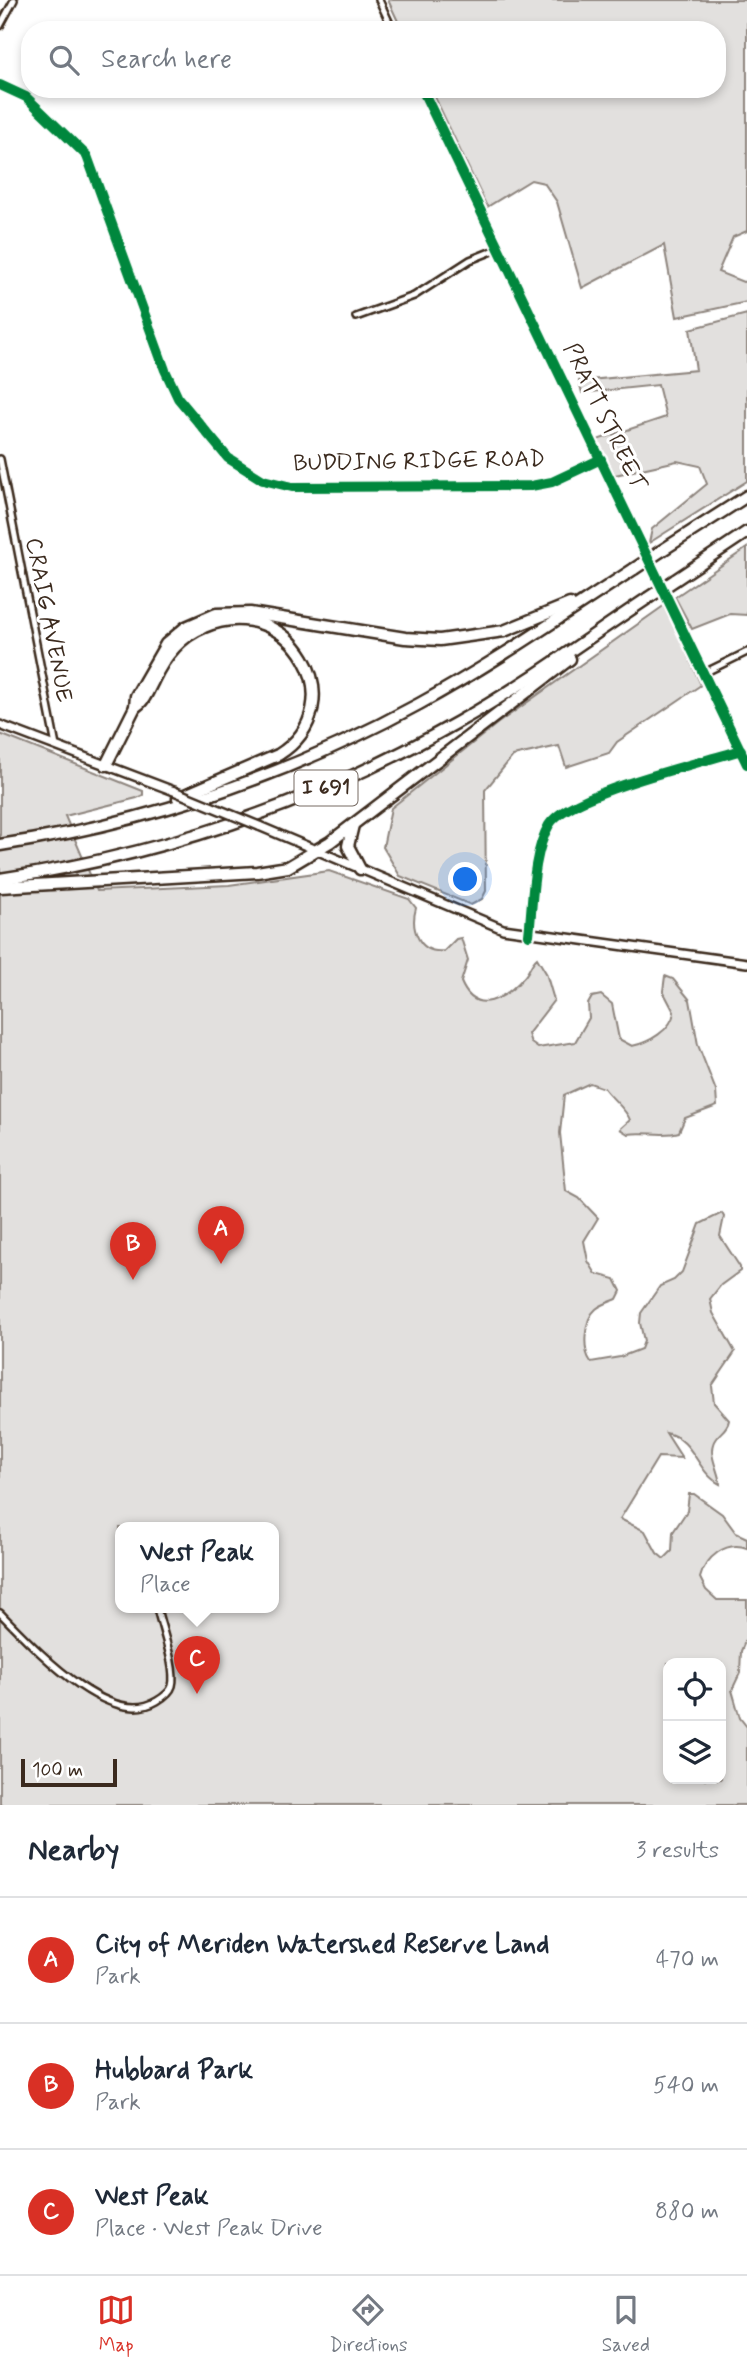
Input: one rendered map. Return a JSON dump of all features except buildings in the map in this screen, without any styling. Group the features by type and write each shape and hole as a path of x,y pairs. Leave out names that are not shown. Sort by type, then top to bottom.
{"highway":[{"name":"I 691","path":"0,845 133,817 253,780 371,729 463,679 747,496"},
{"name":"I 691","path":"0,879 149,849 248,818 390,759 473,714 747,532"},
{"path":"106,765 135,707 136,696 162,649 187,627 211,615 243,612 405,638 459,639 526,624 614,582"},
{"path":"0,887 271,871 288,867 317,851 353,825 603,636 618,618"},
{"path":"133,817 285,750 298,738 309,718 312,680 301,652 280,632 255,621 225,621 200,629 176,646 162,663 142,701 135,707"},
{"path":"353,825 348,846 360,869"}],"main road":[{"path":"0,725 174,791 480,921 529,935 747,963"}],"street":[{"path":"0,26 14,0"},
{"path":"379,0 389,21"},
{"name":"BUDDING RIDGE ROAD","path":"0,85 21,95"},
{"name":"BUDDING RIDGE ROAD","path":"27,98 88,156 168,380 218,449 239,466 263,480 292,487 531,486 552,482 601,459"},
{"name":"PRATT STREET","path":"426,98 747,764"},
{"path":"356,317 414,296 470,260 500,248"},
{"name":"CRAIG AVENUE","path":"0,458 56,746"},
{"path":"704,673 747,652"},
{"path":"529,935 541,846 558,813 589,797 741,750"},
{"path":"0,1613 74,1682 122,1708 143,1709 161,1699 172,1688 173,1674 158,1613"}],"shaded area":[{"path":"388,0 747,0 747,231 733,237 718,272 743,282 747,281 747,302 677,317 664,245 582,288 557,202 544,183 531,180 487,207 435,98 726,98 726,21 398,21"},
{"path":"747,314 747,481 649,543 652,529 707,484 700,466 677,461 615,475 597,440 666,417 658,385 582,393 579,381 696,370 690,329"},
{"path":"747,548 747,615 730,614 692,629 675,597"},
{"path":"665,605 701,685 617,742 609,753 566,767 559,746 513,756 485,790 486,891 482,899 471,905 400,876 383,847 391,808 498,723"},
{"path":"0,734 143,791 143,795 137,798 65,816 97,891 229,885 329,871 409,899 416,908 414,924 418,939 428,948 444,951 456,939 461,938 468,960 461,982 467,993 475,999 483,1002 500,997 525,976 537,958 546,973 554,1000 528,1034 531,1043 538,1048 575,1042 589,1018 588,1004 592,997 601,995 612,1004 619,1039 632,1046 658,1035 672,1019 674,1012 663,991 665,976 673,979 690,1000 698,1045 716,1091 717,1106 685,1118 679,1132 628,1134 620,1129 630,1120 626,1112 604,1088 590,1083 564,1095 560,1133 566,1191 579,1198 598,1218 584,1241 588,1261 596,1274 615,1279 621,1291 617,1299 596,1309 589,1320 585,1343 591,1362 620,1357 641,1349 644,1341 641,1313 660,1286 674,1280 682,1272 700,1224 722,1213 724,1217 720,1236 740,1267 740,1271 721,1285 710,1299 713,1313 735,1352 712,1386 714,1403 729,1420 714,1440 712,1449 720,1484 712,1479 683,1442 666,1433 682,1458 658,1457 620,1519 645,1531 657,1553 664,1559 672,1551 673,1532 687,1511 689,1494 694,1494 722,1514 736,1533 747,1538 747,1548 732,1546 718,1552 706,1564 700,1578 706,1590 717,1600 747,1600 747,1637 741,1651 740,1673 732,1690 740,1718 747,1727 747,1805 0,1805"}],"cycle path":[{"path":"0,85 21,95"},
{"path":"27,98 87,156 165,370 178,398 228,458 263,480 292,487 531,486 552,482 601,459"},
{"path":"426,98 747,764"},
{"path":"529,935 539,850 549,825 561,813 581,802 637,780 741,750"}],"place":[{"name":"City of Meriden Watershed Reserve Land","path":"221,1264"},
{"name":"Hubbard Park","path":"133,1280"},
{"name":"West Peak","path":"197,1694"}]}
